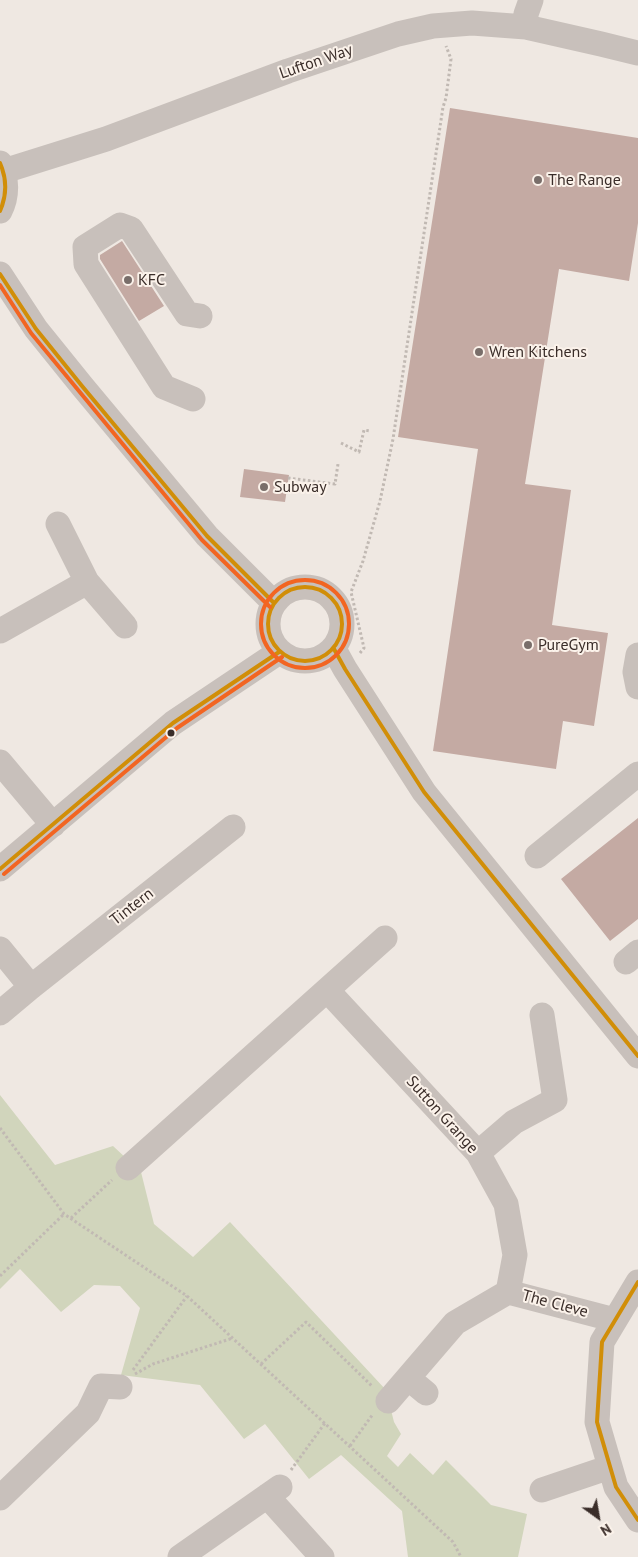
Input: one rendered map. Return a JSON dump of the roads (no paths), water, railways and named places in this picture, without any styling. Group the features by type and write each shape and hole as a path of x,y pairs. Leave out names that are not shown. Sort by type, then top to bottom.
{"street":[{"path":"526,27 526,14 531,0"},
{"name":"Lufton Way","path":"2,167 106,139 288,71 398,34 433,26 472,23 526,27 638,53"},
{"path":"0,211 6,190 2,167"},
{"path":"193,399 164,387 86,264 85,247 120,225 132,229 187,314 200,316"},
{"path":"0,274 36,329 88,393 208,536 274,603"},
{"path":"58,524 87,582 125,626"},
{"path":"0,631 87,582"},
{"path":"339,659 324,657 313,661 301,662 279,652 269,634 267,623 274,603 291,589 302,587 314,588 324,592 333,599 339,608 342,618 339,659 424,792 638,1056"},
{"path":"0,869 173,723 279,652"},
{"path":"638,655 636,672 638,687"},
{"path":"0,762 52,825"},
{"path":"537,856 638,774"},
{"name":"Tintern","path":"0,1014 233,827"},
{"path":"128,1168 384,938"},
{"path":"0,949 32,987"},
{"name":"Sutton Grange","path":"327,990 478,1152 506,1204 515,1255 508,1292"},
{"path":"478,1152 514,1122 555,1100 542,1015"},
{"path":"638,1282 602,1342 597,1422 616,1487 638,1520"},
{"name":"The Cleve","path":"388,1401 417,1385 455,1323 508,1292 615,1320"},
{"path":"0,1498 88,1413 101,1386 123,1383"},
{"path":"542,1490 610,1467"},
{"path":"180,1557 273,1492 322,1557"}],"place":[{"name":"The Range","path":"538,180"},
{"name":"KFC","path":"128,280"},
{"name":"Wren Kitchens","path":"479,352"},
{"name":"Subway","path":"264,487"},
{"name":"PureGym","path":"528,645"}]}
